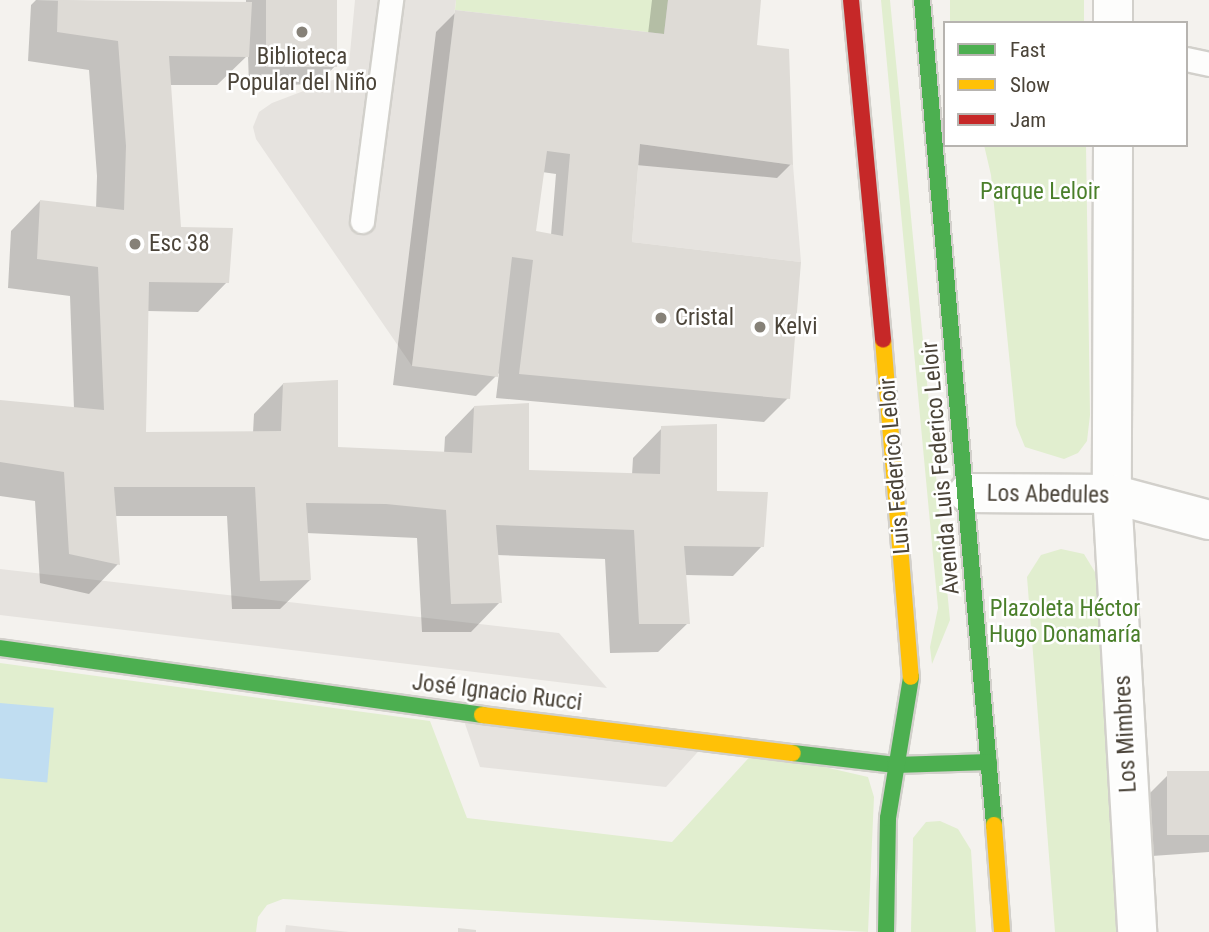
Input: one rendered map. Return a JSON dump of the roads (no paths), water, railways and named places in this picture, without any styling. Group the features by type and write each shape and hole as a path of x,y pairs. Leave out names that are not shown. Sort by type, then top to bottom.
{"street":[{"name":"Luis Federico Leloir","path":"851,0 912,648 911,682 888,818 886,932"},
{"name":"Avenida Luis Federico Leloir","path":"922,0 968,493 1002,932"},
{"path":"1113,0 1113,21"},
{"path":"1112,494 1113,147"},
{"name":"Los Abedules","path":"968,493 1112,494 1209,520"},
{"name":"Los Mimbres","path":"1112,494 1137,932"},
{"name":"José Ignacio Rucci","path":"0,648 435,709 895,765 989,762"}],"lane":[{"path":"362,220 391,0"},
{"path":"1188,59 1209,64"}],"water":[{"path":"0,703 54,708 47,782 0,778"}],"place":[{"name":"Biblioteca Popular del Niño","path":"302,32"},
{"name":"Esc 38","path":"135,244"},
{"name":"Cristal","path":"661,318"},
{"name":"Kelvi","path":"760,327"}],"park label":[{"name":"Parque Leloir","path":"1040,192"},
{"name":"Plazoleta Héctor Hugo Donamaría","path":"1065,622"}]}
